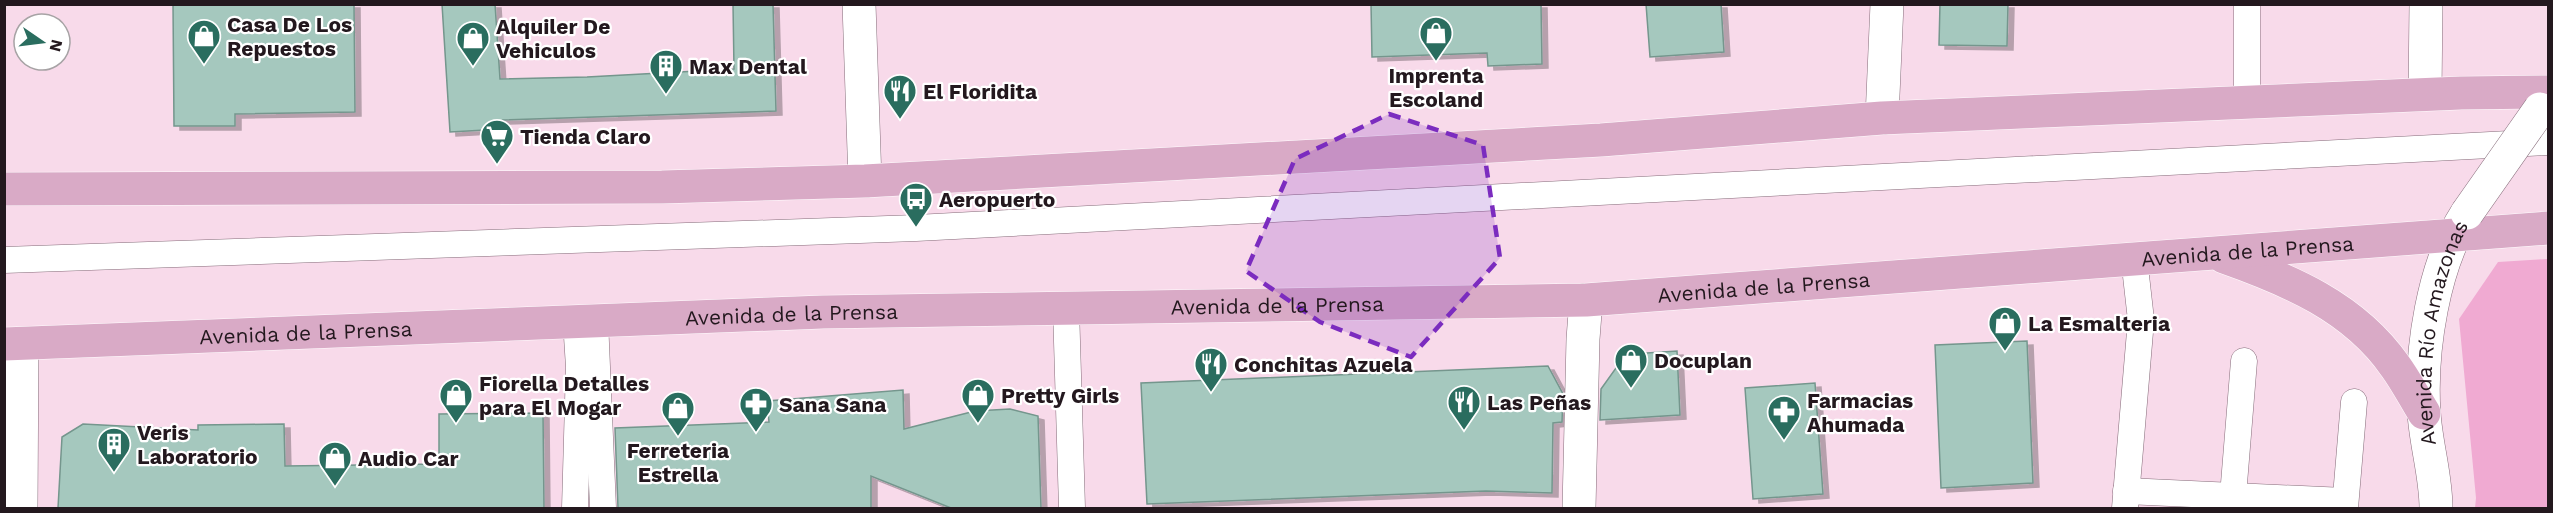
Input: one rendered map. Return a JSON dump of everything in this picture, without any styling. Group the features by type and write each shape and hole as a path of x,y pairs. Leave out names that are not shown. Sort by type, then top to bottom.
{"main road":[{"path":"4,189 662,187 865,181 1601,140 1882,118 2425,94 2546,99"},
{"name":"Avenida de la Prensa","path":"13,344 823,312 1587,300 2211,253 2461,223 2548,228"},
{"path":"2211,253 2269,273 2340,310 2370,336 2395,365 2424,413"}],"street":[{"path":"859,4 865,181"},
{"path":"1882,118 1887,4"},
{"path":"2425,94 2426,4"},
{"name":"Avenida Río Amazonas","path":"2436,508 2424,413 2425,358 2440,273 2461,223 2546,99"},
{"path":"1579,508 1583,339 1587,300"},
{"path":"13,344 21,508"}],"lane":[{"path":"2247,4 2247,102"},
{"path":"4,260 916,228 2548,142"},
{"path":"2134,258 2141,320 2126,500 2345,505 2354,402"},
{"path":"1066,308 1072,508"},
{"path":"576,508 579,367 586,321"},
{"path":"586,321 603,508"},
{"path":"2232,503 2244,361"}],"highlighted area":[{"path":"1389,114 1483,145 1500,258 1411,357 1320,322 1246,271 1295,159"}],"shaded area":[{"path":"2548,259 2548,508 2475,508 2476,498 2459,319 2498,262"}],"building":[{"path":"173,4 354,4 355,112 235,114 235,126 174,126"},
{"path":"442,4 495,4 500,79 734,69 733,4 773,4 776,111 503,120 503,129 450,132"},
{"path":"1371,4 1541,4 1542,64 1488,66 1487,53 1372,57"},
{"path":"1646,4 1721,4 1724,52 1650,57"},
{"path":"1940,4 2008,4 2007,46 1939,45"},
{"path":"2027,341 2033,483 1941,488 1935,345"},
{"path":"1677,351 1680,415 1600,420 1601,389 1621,361 1631,354"},
{"path":"1548,366 1563,394 1562,422 1553,423 1552,493 1486,491 1147,504 1141,383"},
{"name":"Farmacias Ahumada","path":"1815,383 1823,494 1753,499 1745,388"},
{"path":"903,390 904,429 975,411 1010,409 1038,416 1041,508 951,508 871,476 871,508 618,508 615,428 769,422 767,401"},
{"path":"543,413 544,508 58,508 62,437 83,424 198,430 198,425 284,424 285,466 439,464 439,414"}],"place":[{"name":"Imprenta Escoland","path":"1436,62"},
{"name":"Casa De Los Repuestos","path":"204,65"},
{"name":"Alquiler De Vehiculos","path":"473,67"},
{"name":"Max Dental","path":"666,95"},
{"name":"El Floridita","path":"900,120"},
{"name":"Tienda Claro","path":"497,165"},
{"name":"Aeropuerto","path":"916,228"},
{"name":"La Esmalteria","path":"2005,352"},
{"name":"Docuplan","path":"1631,389"},
{"name":"Conchitas Azuela","path":"1211,393"},
{"name":"Fiorella Detalles para El Mogar","path":"456,424"},
{"name":"Pretty Girls","path":"978,424"},
{"name":"Las Peñas","path":"1464,431"},
{"name":"Sana Sana","path":"756,433"},
{"name":"Ferreteria Estrella","path":"678,437"},
{"name":"Farmacias Ahumada","path":"1784,441"},
{"name":"Veris Laboratorio","path":"114,473"},
{"name":"Audio Car","path":"335,487"}]}
